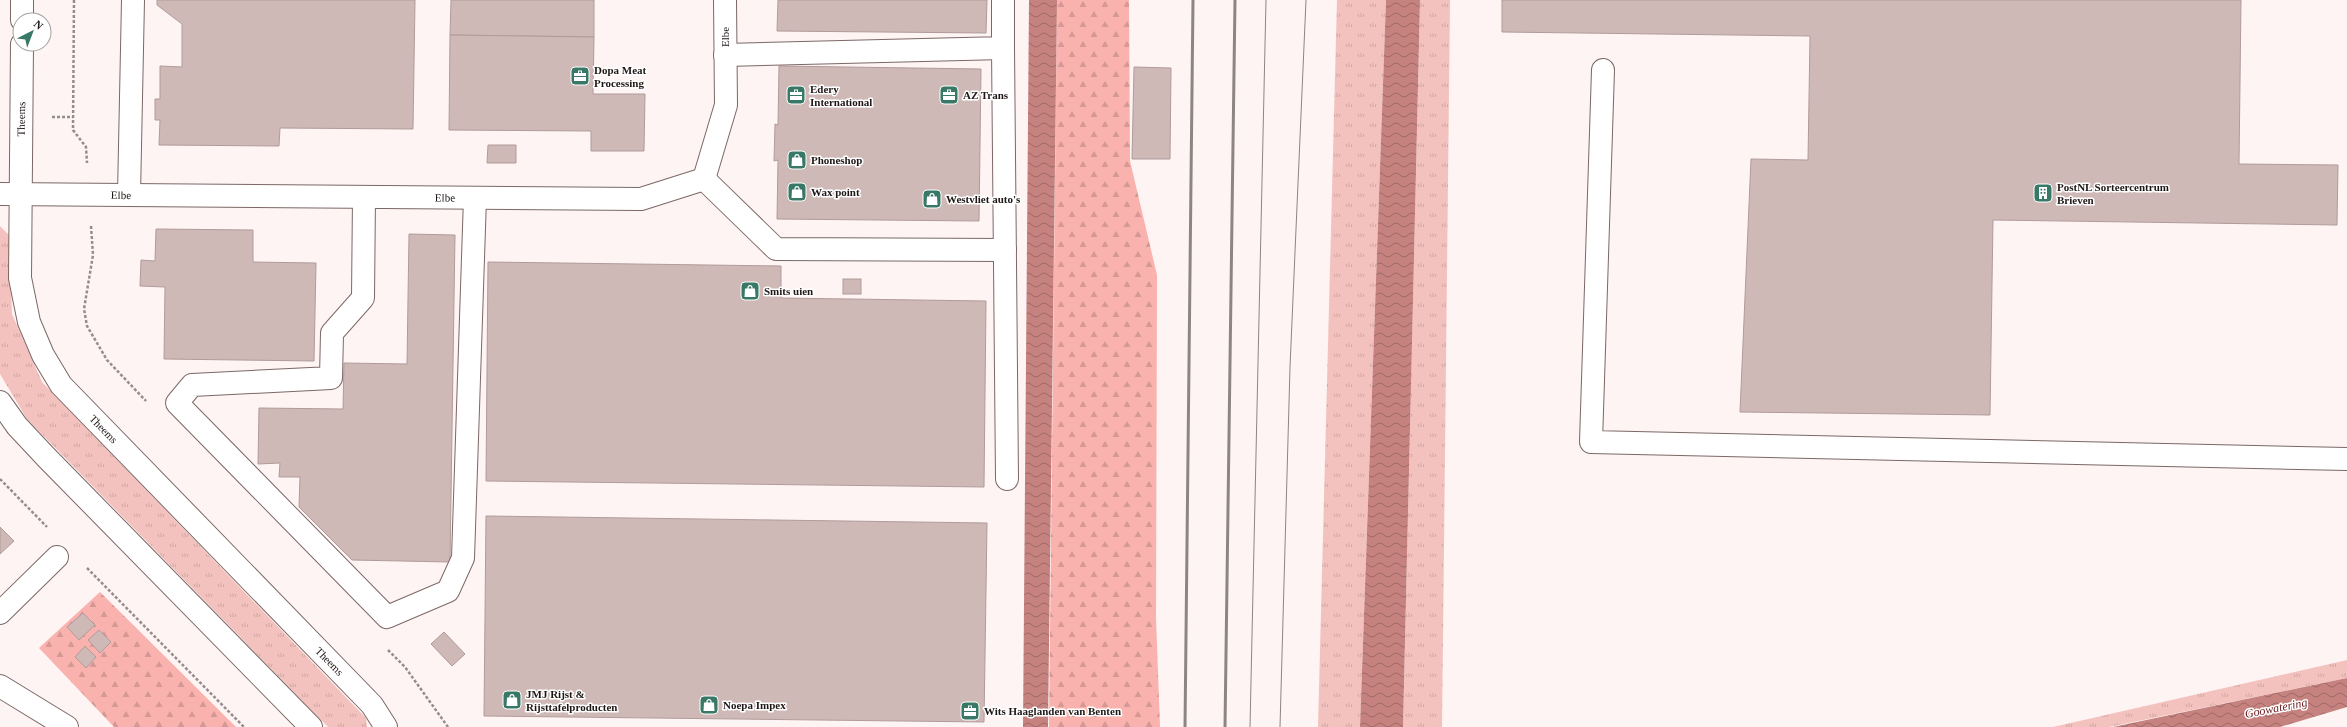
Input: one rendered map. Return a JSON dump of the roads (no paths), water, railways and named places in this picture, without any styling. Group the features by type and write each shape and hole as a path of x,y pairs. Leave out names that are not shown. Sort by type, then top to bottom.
{"street":[{"path":"22,0 22,12"},
{"path":"129,195 133,0"},
{"name":"Elbe","path":"10,194 641,199 704,179 726,105 725,0"},
{"path":"1003,0 1007,479"},
{"path":"725,55 1003,48"},
{"name":"Theems","path":"21,52 10,194 20,278 28,322 43,355 61,385 372,705 386,727"},
{"path":"1603,70 1591,442 2347,459"},
{"path":"704,179 776,249 1005,250"},
{"path":"364,197 363,298 332,333 331,378 192,385 177,403 387,617 448,591 463,558 475,198"},
{"path":"0,402 17,426 36,447 311,727"},
{"path":"0,613 57,557"},
{"path":"0,686 67,727"}],"water":[{"path":"1029,0 1057,0 1048,727 1023,727"},
{"path":"1386,0 1420,0 1403,727 1360,727"},
{"name":"Goowatering","path":"2347,678 2347,707 2280,727 2113,727"}],"tram line":[{"path":"1250,727 1266,0"},
{"path":"1280,727 1290,367 1306,0"}],"railway":[{"path":"1185,727 1193,0"},
{"path":"1225,727 1235,0"}],"place":[{"name":"Dopa Meat Processing","path":"580,76"},
{"name":"Edery International","path":"796,95"},
{"name":"AZ Trans","path":"949,95"},
{"name":"Phoneshop","path":"797,160"},
{"name":"Wax point","path":"797,192"},
{"name":"PostNL Sorteercentrum Brieven","path":"2043,193"},
{"name":"Westvliet auto's","path":"932,199"},
{"name":"Smits uien","path":"750,291"},
{"name":"JMJ Rijst & Rijsttafelproducten","path":"512,700"},
{"name":"Noepa Impex","path":"709,705"},
{"name":"Wits Haaglanden van Benten","path":"970,711"}]}
